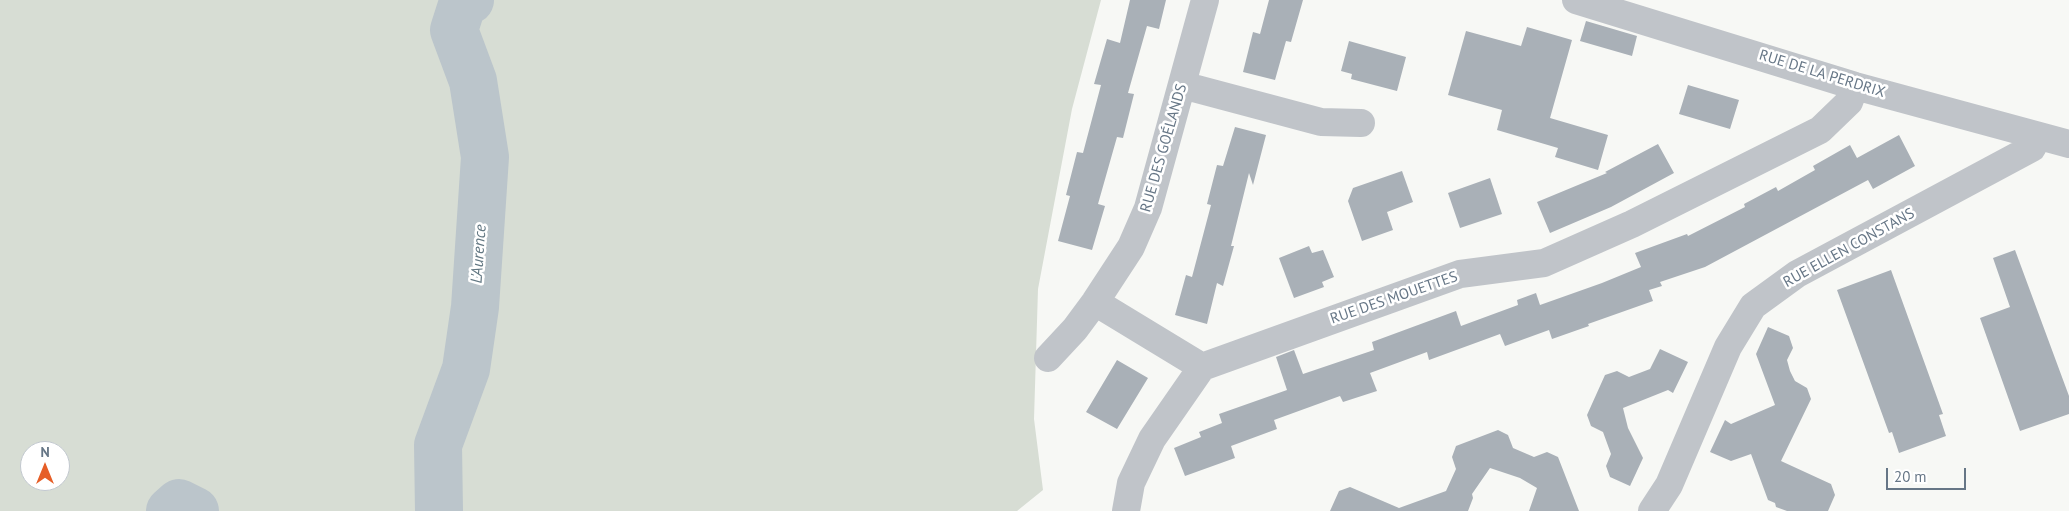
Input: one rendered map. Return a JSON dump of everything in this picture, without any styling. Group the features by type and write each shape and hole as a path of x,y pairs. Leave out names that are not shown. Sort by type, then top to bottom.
{"street":[{"name":"RUE DES GOÉLANDS","path":"1048,358 1075,329 1131,247 1148,208 1205,0"},
{"name":"RUE DE LA PERDRIX","path":"1576,0 1855,86 2069,144"},
{"path":"1182,85 1321,122 1361,123"},
{"name":"RUE DES MOUETTES","path":"1202,367 1460,274 1544,263 1632,224 1820,130 1849,102 1855,86"},
{"name":"RUE ELLEN CONSTANS","path":"1652,511 1669,485 1728,348 1753,306 1797,274 2032,148 2037,136"},
{"path":"1095,302 1202,367 1152,439 1131,484 1126,511"}],"shaded area":[{"path":"0,0 1101,0 1072,109 1038,289 1034,419 1043,490 1017,511 0,511"}],"building":[{"path":"1130,0 1166,0 1159,29 1147,26 1128,93 1134,94 1123,138 1117,137 1098,204 1105,206 1092,250 1058,241 1070,196 1066,195 1077,152 1083,153 1101,85 1094,84 1107,39 1120,43"},
{"path":"1269,0 1303,0 1291,42 1286,41 1275,80 1243,72 1253,32 1260,34"},
{"path":"1586,21 1637,36 1632,56 1580,41"},
{"path":"1527,27 1572,40 1550,118 1608,135 1598,170 1555,157 1558,148 1497,130 1502,110 1448,95 1466,31 1521,46"},
{"path":"1349,41 1406,57 1397,91 1351,79 1352,74 1341,71"},
{"path":"1688,85 1739,100 1730,129 1679,114"},
{"path":"1235,127 1266,135 1253,185 1249,173 1231,246 1234,246 1223,286 1217,283 1207,324 1175,315 1186,275 1192,277 1211,205 1207,204 1217,165 1223,166"},
{"path":"1899,135 1915,166 1873,189 1868,180 1705,267 1660,282 1662,286 1649,290 1653,301 1552,339 1549,330 1505,346 1500,334 1429,360 1427,352 1370,373 1377,391 1343,402 1340,396 1274,420 1277,429 1231,446 1235,458 1185,476 1174,448 1201,437 1199,432 1222,423 1219,414 1287,390 1276,357 1294,350 1303,374 1374,350 1372,342 1456,311 1461,326 1518,305 1517,300 1536,293 1540,305 1602,283 1641,267 1635,253 1687,234 1688,236 1745,207 1744,204 1776,187 1778,191 1815,170 1813,166 1850,145 1857,158"},
{"path":"1658,144 1674,173 1611,207 1550,233 1537,202 1607,173 1605,172"},
{"path":"1402,171 1413,202 1387,212 1393,230 1362,241 1348,201 1353,188"},
{"path":"1490,178 1502,214 1460,228 1448,193"},
{"path":"1309,246 1312,253 1323,250 1334,277 1322,282 1324,287 1294,298 1279,258"},
{"path":"2015,250 2069,396 2069,414 2020,431 1980,318 2010,307 1993,258"},
{"path":"1891,270 1943,414 1939,415 1946,436 1899,453 1892,432 1889,433 1837,290"},
{"path":"1768,327 1789,336 1793,348 1787,360 1790,371 1795,381 1807,388 1811,399 1781,461 1831,484 1835,495 1828,511 1787,511 1776,507 1775,503 1768,500 1751,454 1731,461 1710,452 1725,420 1731,424 1775,405 1756,354"},
{"path":"1660,349 1688,362 1673,393 1668,390 1623,408 1628,428 1643,458 1630,486 1610,477 1606,466 1611,454 1603,432 1591,426 1587,415 1605,375 1617,371 1629,377 1650,369"},
{"path":"1117,360 1148,378 1117,429 1086,412"},
{"path":"1498,430 1508,435 1513,448 1534,457 1547,452 1558,457 1579,511 1529,511 1537,488 1520,478 1490,468 1472,494 1473,498 1468,511 1330,511 1339,491 1350,487 1399,508 1446,491 1456,469 1452,457 1456,446"}],"waterway":[{"name":"L'Aurence","path":"439,511 438,445 466,369 475,307 485,157 473,81 454,30 462,5 470,0"},
{"name":"L'Aurence","path":"170,511 179,503 195,511"}]}
